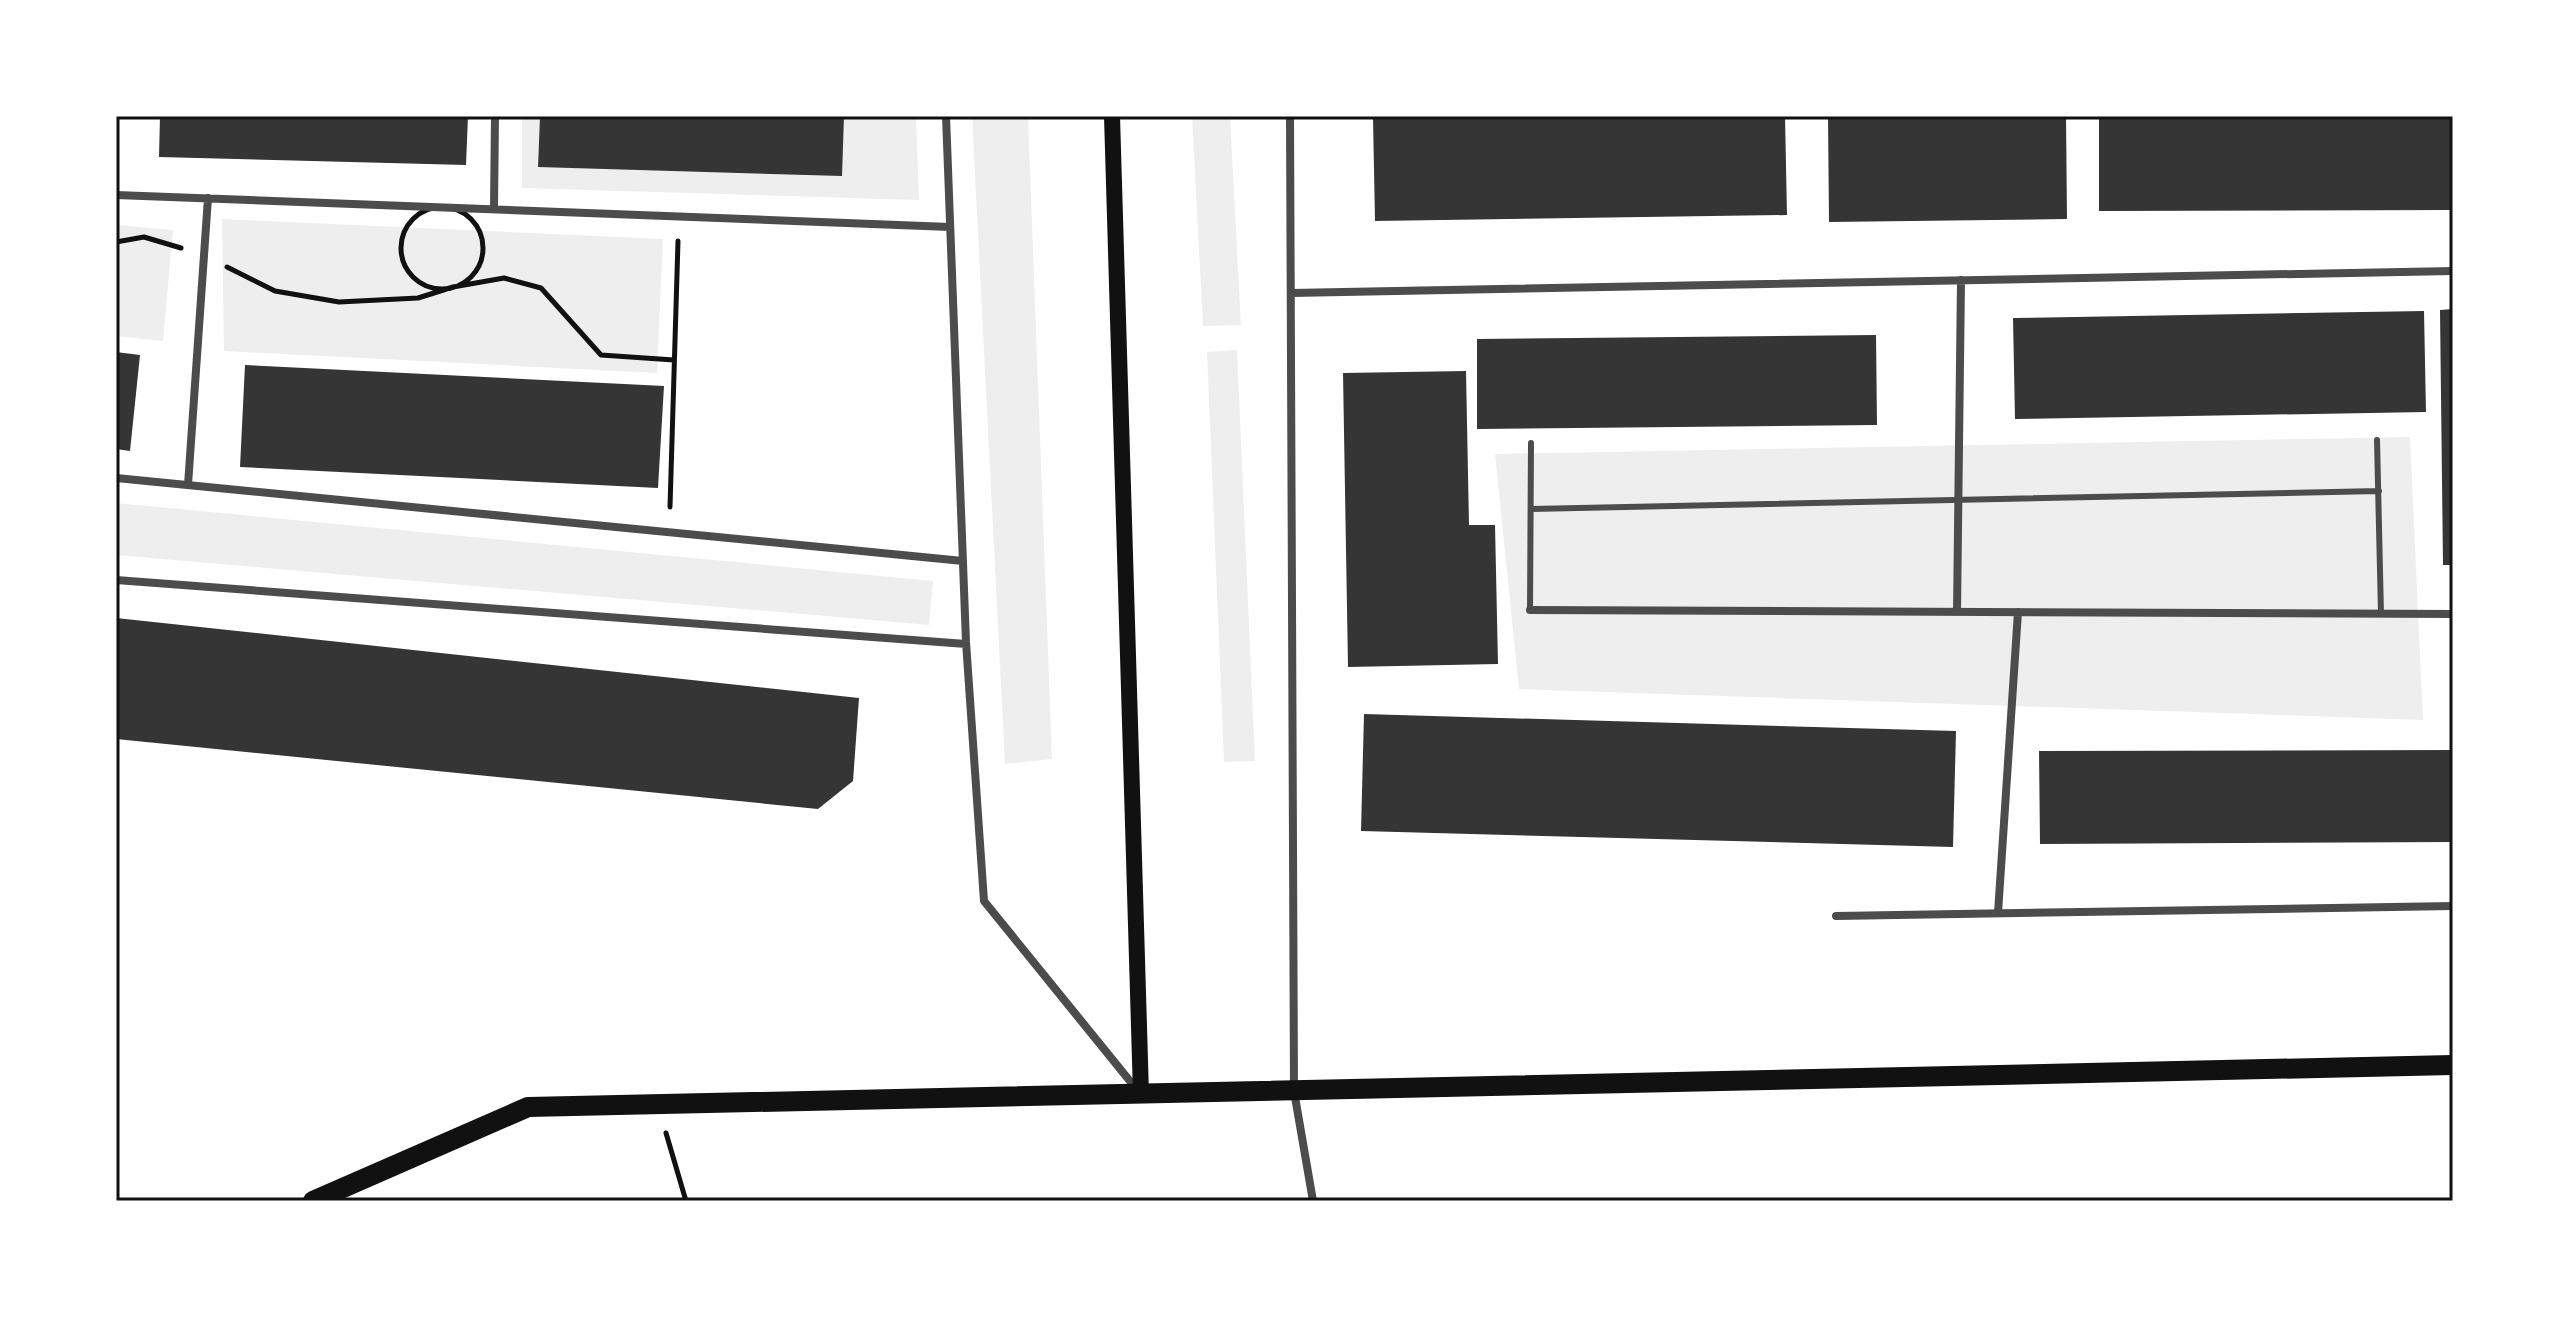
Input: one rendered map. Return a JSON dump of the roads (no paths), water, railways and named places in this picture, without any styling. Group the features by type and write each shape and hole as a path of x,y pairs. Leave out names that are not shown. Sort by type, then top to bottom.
{"main road":[{"path":"1112,116 1141,1094"},
{"path":"313,1201 528,1107 2453,1065"}],"street":[{"path":"494,209 495,116"},
{"path":"946,116 966,644 984,901 1141,1094"},
{"path":"1290,116 1294,1091 1313,1201"},
{"path":"116,195 950,227"},
{"path":"188,485 208,198"},
{"path":"1291,293 2453,271"},
{"path":"1957,612 1961,280"},
{"path":"116,478 963,561"},
{"path":"116,580 966,644"},
{"path":"1530,610 2453,614"},
{"path":"1998,913 2018,612"},
{"path":"1836,916 2453,906"}],"lane":[{"path":"2377,440 2381,614"},
{"path":"1530,610 1531,443"},
{"path":"1531,509 2379,491"}]}
